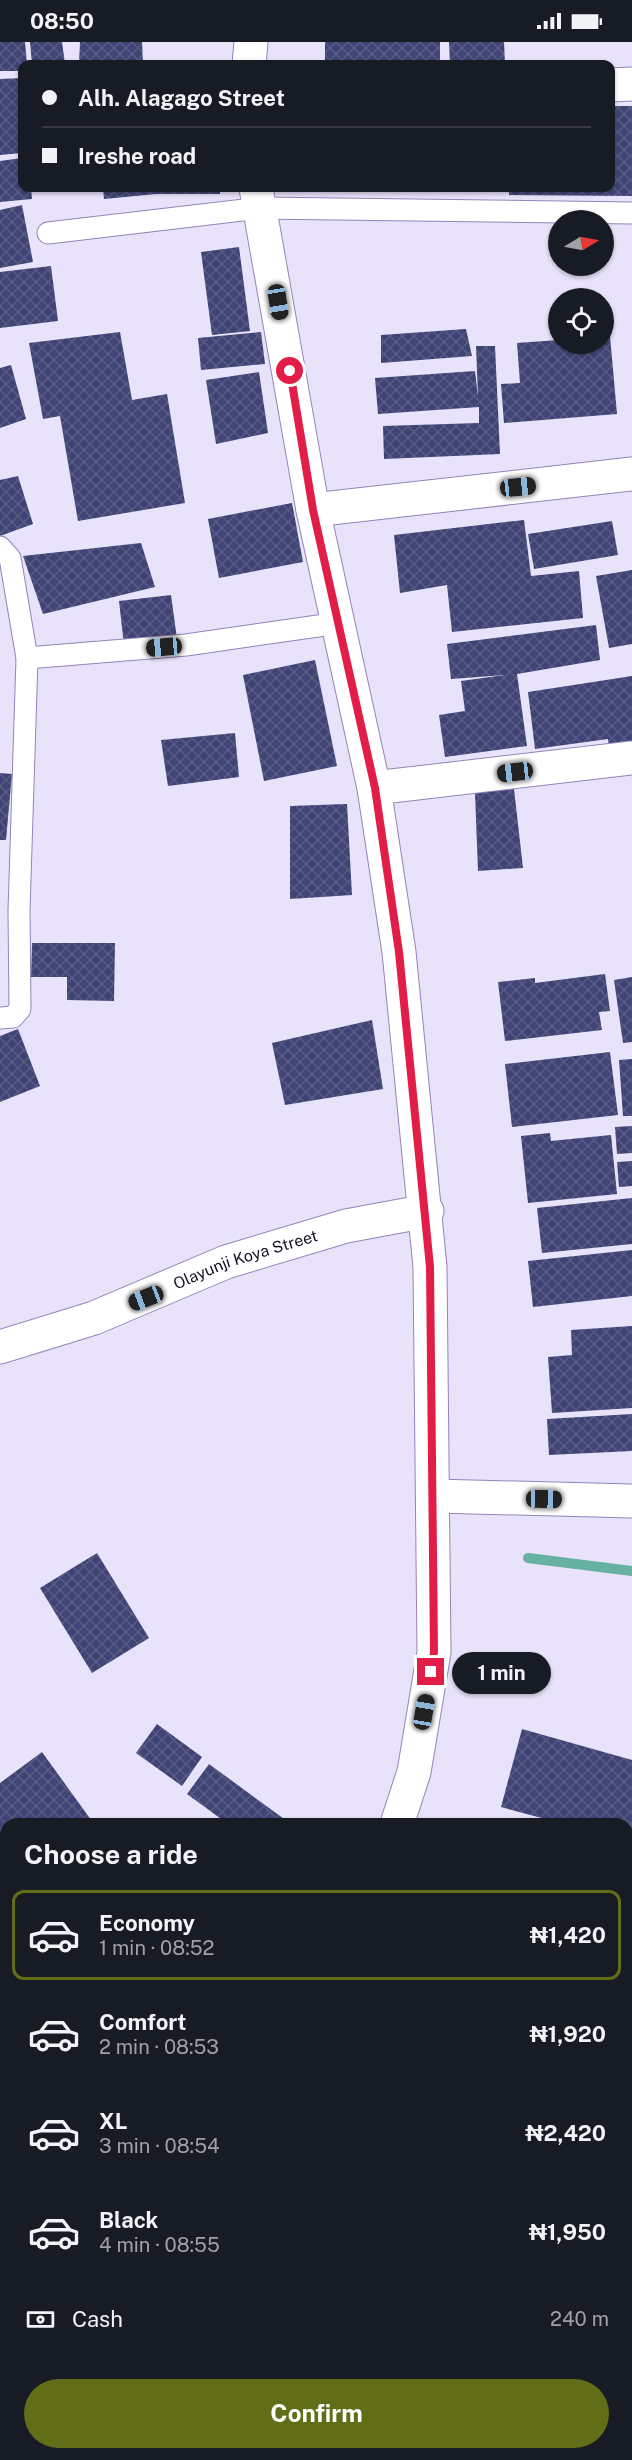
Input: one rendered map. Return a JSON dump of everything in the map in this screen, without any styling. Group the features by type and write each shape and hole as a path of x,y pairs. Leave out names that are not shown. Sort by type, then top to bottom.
{"main road":[{"path":"249,60 251,42"},
{"path":"615,85 632,84"},
{"path":"258,198 313,510 375,788 399,952 427,1211 434,1496 434,1652 414,1772 399,1818"},
{"path":"313,510 632,474"},
{"path":"375,788 632,758"},
{"name":"Olayunji Koya Street","path":"0,1347 94,1318 226,1262 346,1226 427,1211"},
{"path":"434,1496 632,1501"}],"lane":[{"path":"48,233 258,198 632,213"},
{"path":"0,547 10,558 27,658 19,910 20,1009 13,1017 0,1018"},
{"path":"27,658 186,645 339,623"}],"building":[{"path":"0,42 25,42 27,60 18,60 18,71 0,71"},
{"path":"30,42 62,42 64,60 32,60"},
{"path":"80,42 142,42 143,60 79,60"},
{"path":"325,42 440,42 440,60 325,60"},
{"path":"449,42 504,42 505,60 450,60"},
{"path":"18,78 18,153 0,155 0,79"},
{"path":"615,106 632,106 632,196 509,195 509,192 615,192"},
{"path":"18,159 18,192 31,192 32,199 0,202 0,161"},
{"path":"103,192 220,192 220,194 156,194 104,199"},
{"path":"22,205 33,262 0,268 0,210"},
{"path":"239,247 250,331 212,335 201,252"},
{"path":"51,266 58,321 0,328 0,272"},
{"path":"466,329 472,356 381,363 381,335"},
{"path":"120,332 132,400 167,394 185,503 78,521 60,416 43,419 29,343"},
{"path":"261,332 265,364 201,370 198,338"},
{"path":"548,341 548,354 612,354 617,414 504,423 501,384 520,383 517,343"},
{"path":"476,346 495,346 500,454 384,459 383,426 479,423 479,407 378,414 375,378 475,371 478,397"},
{"path":"11,365 26,419 0,428 0,368"},
{"path":"259,372 268,433 216,444 206,380"},
{"path":"18,476 33,524 0,536 0,480"},
{"path":"292,503 303,562 219,578 208,519"},
{"path":"524,520 531,576 579,571 583,618 452,632 447,585 400,593 394,535"},
{"path":"612,521 618,555 534,569 528,534"},
{"path":"141,543 155,587 43,614 23,556"},
{"path":"632,570 632,644 609,648 596,576"},
{"path":"171,595 177,639 124,645 119,601"},
{"path":"596,625 600,660 517,674 527,746 445,757 439,715 465,711 461,681 505,675 451,679 447,644"},
{"path":"315,660 337,766 264,781 243,675"},
{"path":"632,676 632,744 609,748 608,739 535,749 528,692"},
{"path":"235,733 239,777 168,786 161,740"},
{"path":"0,773 12,774 6,840 0,840"},
{"path":"514,789 523,868 478,871 475,793"},
{"path":"347,804 352,895 290,899 290,806"},
{"path":"32,943 115,943 114,1001 67,1000 67,977 31,977"},
{"path":"605,974 610,1011 599,1012 602,1030 505,1041 498,982 535,978 535,983"},
{"path":"632,977 632,1042 623,1043 614,980"},
{"path":"372,1020 383,1089 285,1105 272,1043"},
{"path":"18,1029 40,1086 0,1102 0,1036"},
{"path":"610,1052 618,1115 512,1127 505,1064"},
{"path":"632,1059 632,1116 623,1116 619,1060"},
{"path":"632,1126 632,1153 617,1154 615,1127"},
{"path":"550,1133 551,1141 611,1135 617,1194 528,1203 521,1136"},
{"path":"632,1161 632,1186 619,1187 617,1162"},
{"path":"632,1198 632,1244 542,1253 537,1208"},
{"path":"632,1250 632,1296 533,1307 528,1261"},
{"path":"632,1326 632,1408 552,1413 548,1357 572,1355 571,1330"},
{"path":"632,1414 632,1451 549,1455 547,1419"},
{"path":"97,1553 149,1638 92,1673 40,1588"},
{"path":"157,1724 202,1757 182,1786 136,1753"},
{"path":"522,1729 632,1760 632,1818 542,1818 501,1807"},
{"path":"42,1752 90,1818 0,1818 0,1783"},
{"path":"209,1764 283,1818 220,1818 187,1794"}],"waterway":[{"path":"528,1558 632,1571"}],"route":[{"path":"290,371 313,510 375,788 402,976 427,1211 430,1267 434,1496 434,1652 431,1672"}]}
